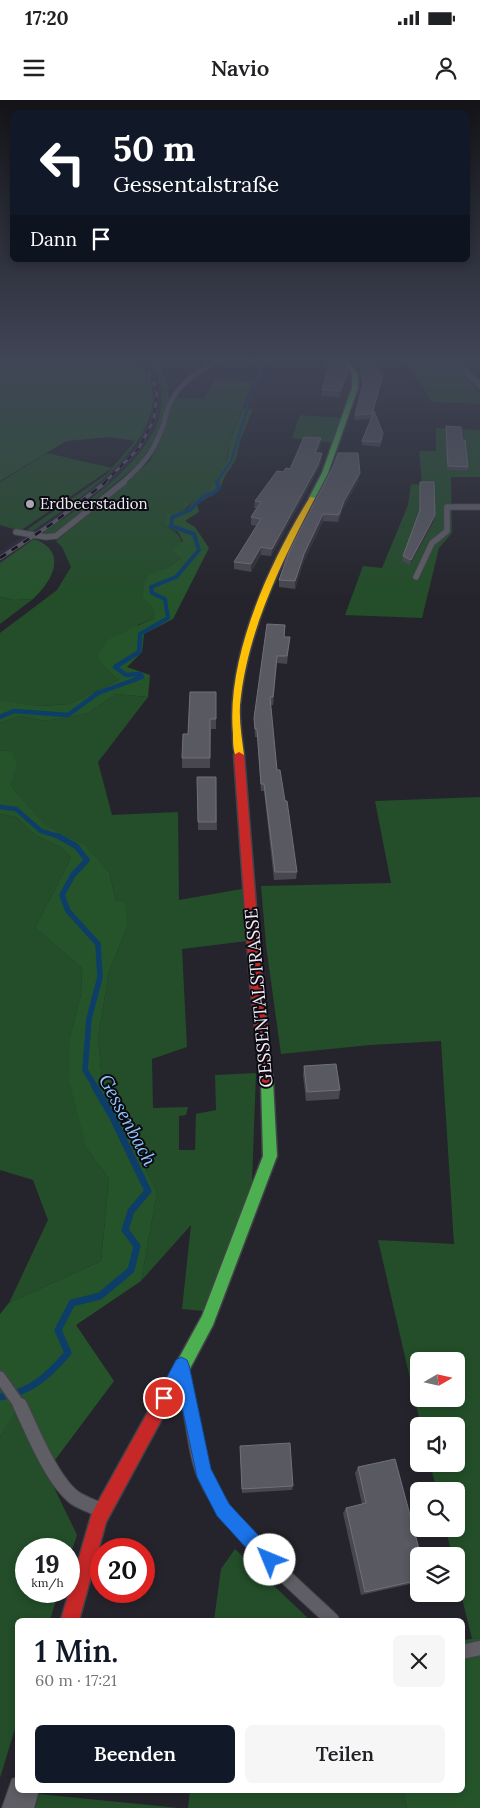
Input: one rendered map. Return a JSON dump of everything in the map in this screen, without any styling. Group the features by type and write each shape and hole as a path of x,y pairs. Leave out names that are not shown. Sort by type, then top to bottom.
{"street":[{"name":"GESSENTALSTRASSE","path":"71,1618 102,1511 181,1365 208,1320 270,1156 267,1073 256,983 236,706 249,634 277,563 325,473 337,440"},
{"path":"18,1808 22,1793"}],"lane":[{"path":"16,532 49,538 56,536 82,517 147,461 157,440"},
{"path":"416,577 432,543 447,530 447,506 480,508"},
{"path":"181,1365 197,1450 203,1471 212,1491 235,1525 330,1618"},
{"path":"0,1377 18,1402 45,1458 57,1476 74,1497 102,1511"},
{"path":"465,1651 480,1648"}],"shaded area":[{"path":"148,440 141,452 116,478 0,563 0,551 59,513 106,478 139,441"}],"green space":[{"path":"0,440 80,440 66,441 0,481"},
{"path":"136,440 138,440 123,460 95,486 31,532 28,529 107,474"},
{"path":"149,440 154,440 140,463 54,534 41,534 111,482 133,460"},
{"path":"158,440 230,440 226,462 213,487 196,499 166,526 181,539 181,558 166,569 153,608 154,618 138,625 105,668 119,680 70,704 40,706 0,702 0,633 57,590 71,567 62,547 56,541 150,461"},
{"path":"230,440 241,440 236,459 224,478 219,491 197,504 199,512 185,521 195,527 209,548 173,619 144,634 142,652 127,667 150,675 148,697 116,694 86,714 45,721 20,716 0,723 0,701 40,706 70,704 119,680 105,668 98,656 108,640 154,618 153,608 143,597 144,585 148,575 166,569 181,558 172,550 183,541 178,532 166,526 167,515 187,509 197,498 210,490 227,460"},
{"path":"306,440 333,440 332,443"},
{"path":"436,440 480,440 480,477 451,477 452,533 439,548 422,618 345,615 363,566 382,568 408,505 411,484 422,485 419,451 436,451"},
{"name":"Erdbeerstadion","path":"47,453 112,468 20,531 0,525 0,482"},
{"path":"34,539 51,551 54,567 51,576 33,599 14,600 0,597 0,563"},
{"path":"0,597 14,600 33,599 0,624"},
{"path":"116,694 148,697 98,762 112,815 178,812 179,900 242,889 247,941 182,949 187,1047 152,1059 153,1108 188,1107 186,1115 179,1116 179,1150 195,1150 196,1114 216,1110 215,1075 256,1073 252,1182 203,1311 182,1309 191,1225 141,1281 157,1192 102,1083 98,1038 109,972 127,927 116,902 109,872 85,847 44,826 10,785 11,750 0,751 0,723 20,716 45,721 86,714"},
{"path":"11,750 17,765 10,785 44,825 85,846 109,872 116,902 125,902 127,927 109,972 98,1038 102,1083 157,1192 141,1281 76,1325 114,1381 46,1472 16,1410 0,1437 0,1314 9,1303 101,1261 109,1179 87,1149 69,1080 70,1037 81,994 82,968 35,928 71,858 62,848 35,835 16,817 0,814 0,751"},
{"path":"480,797 480,1638 472,1639 463,1602 465,1602 465,1547 450,1547 448,1537 465,1537 465,1482 435,1482 432,1472 465,1472 465,1417 419,1417 417,1408 465,1408 465,1352 410,1352 410,1378 378,1240 454,1244 441,1041 370,1045 281,1054 266,945 261,886 391,883 375,801"},
{"path":"0,814 16,817 35,835 62,848 71,858 35,928 82,968 81,994 70,1037 87,1149 109,1179 101,1261 9,1303 48,1220 33,1180 0,1170"},
{"path":"16,1409 77,1535 76,1538 15,1538 15,1603 55,1603 51,1618 15,1618 15,1729 0,1778 0,1437"},
{"path":"235,1549 308,1618 214,1618 221,1569"},
{"path":"480,1638 480,1808 407,1808 404,1793 465,1793 465,1640"},
{"path":"190,1793 404,1793 407,1808 188,1808"},
{"path":"39,1794 179,1808 35,1808"}],"building":[{"path":"303,440 320,440 315,453 322,453 318,465 272,549 261,547 251,564 234,562 261,519 251,517 261,502 255,501 277,471 283,472 286,468 290,469"},
{"path":"363,440 381,440 380,442"},
{"path":"447,440 465,440 468,467 448,466"},
{"path":"338,453 358,453 360,473 344,501 339,515 323,514 304,554 295,581 279,580 289,552 333,467"},
{"path":"420,482 434,482 435,515 411,560 403,556 420,510"},
{"path":"267,624 285,625 284,637 290,637 287,656 277,656 273,697 270,697 277,770 280,770 285,801 287,801 297,872 275,872 264,784 261,784 257,729 255,729 254,718"},
{"path":"190,692 216,692 216,719 210,719 210,758 182,758 183,734 188,734"},
{"path":"197,777 216,777 216,822 198,822"},
{"path":"336,1064 340,1090 307,1092 304,1066"},
{"path":"290,1443 293,1486 242,1489 240,1446"},
{"path":"395,1459 410,1515 410,1537 416,1537 419,1547 410,1547 410,1582 365,1592 346,1508 366,1503 358,1467"}],"waterway":[{"name":"Gessenbach","path":"216,483 231,461 238,440"},
{"name":"Gessenbach","path":"140,638 140,634 168,618 165,599 152,593 151,587 176,577 199,550 194,534 171,526 172,517 190,510 204,496 212,494 219,488 217,482"},
{"name":"Gessenbach","path":"0,717 14,711 68,715 98,693 142,677 140,674 126,675 115,667 139,652 140,638"},
{"name":"Gessenbach","path":"0,807 16,809 41,831 58,836"},
{"name":"Gessenbach","path":"58,836 76,846 87,860 73,875 62,895 68,911 98,944 100,977 89,1019 85,1070 96,1088"},
{"name":"Gessenbach","path":"0,1397 11,1395 38,1382 68,1353 58,1330 72,1303 100,1296 131,1270 137,1246 125,1230 131,1211 148,1191 112,1116 95,1087"}],"railway":[{"path":"104,483 139,448 143,440"},
{"path":"0,558 53,523 106,482"}],"traffic: fast":[{"path":"312,498 325,473 337,440"},
{"path":"170,1389 208,1320 270,1156 267,1081"}],"traffic: slow":[{"path":"239,755 236,706 246,650 274,573 312,498"}],"traffic: jam":[{"path":"239,755 256,983 267,1081"},
{"path":"71,1618 98,1519 170,1389"}],"place":[{"name":"Erdbeerstadion","path":"30,504"}],"route":[{"path":"164,1398 181,1365 197,1450 203,1471 212,1491 223,1510 235,1525 270,1560"}]}
